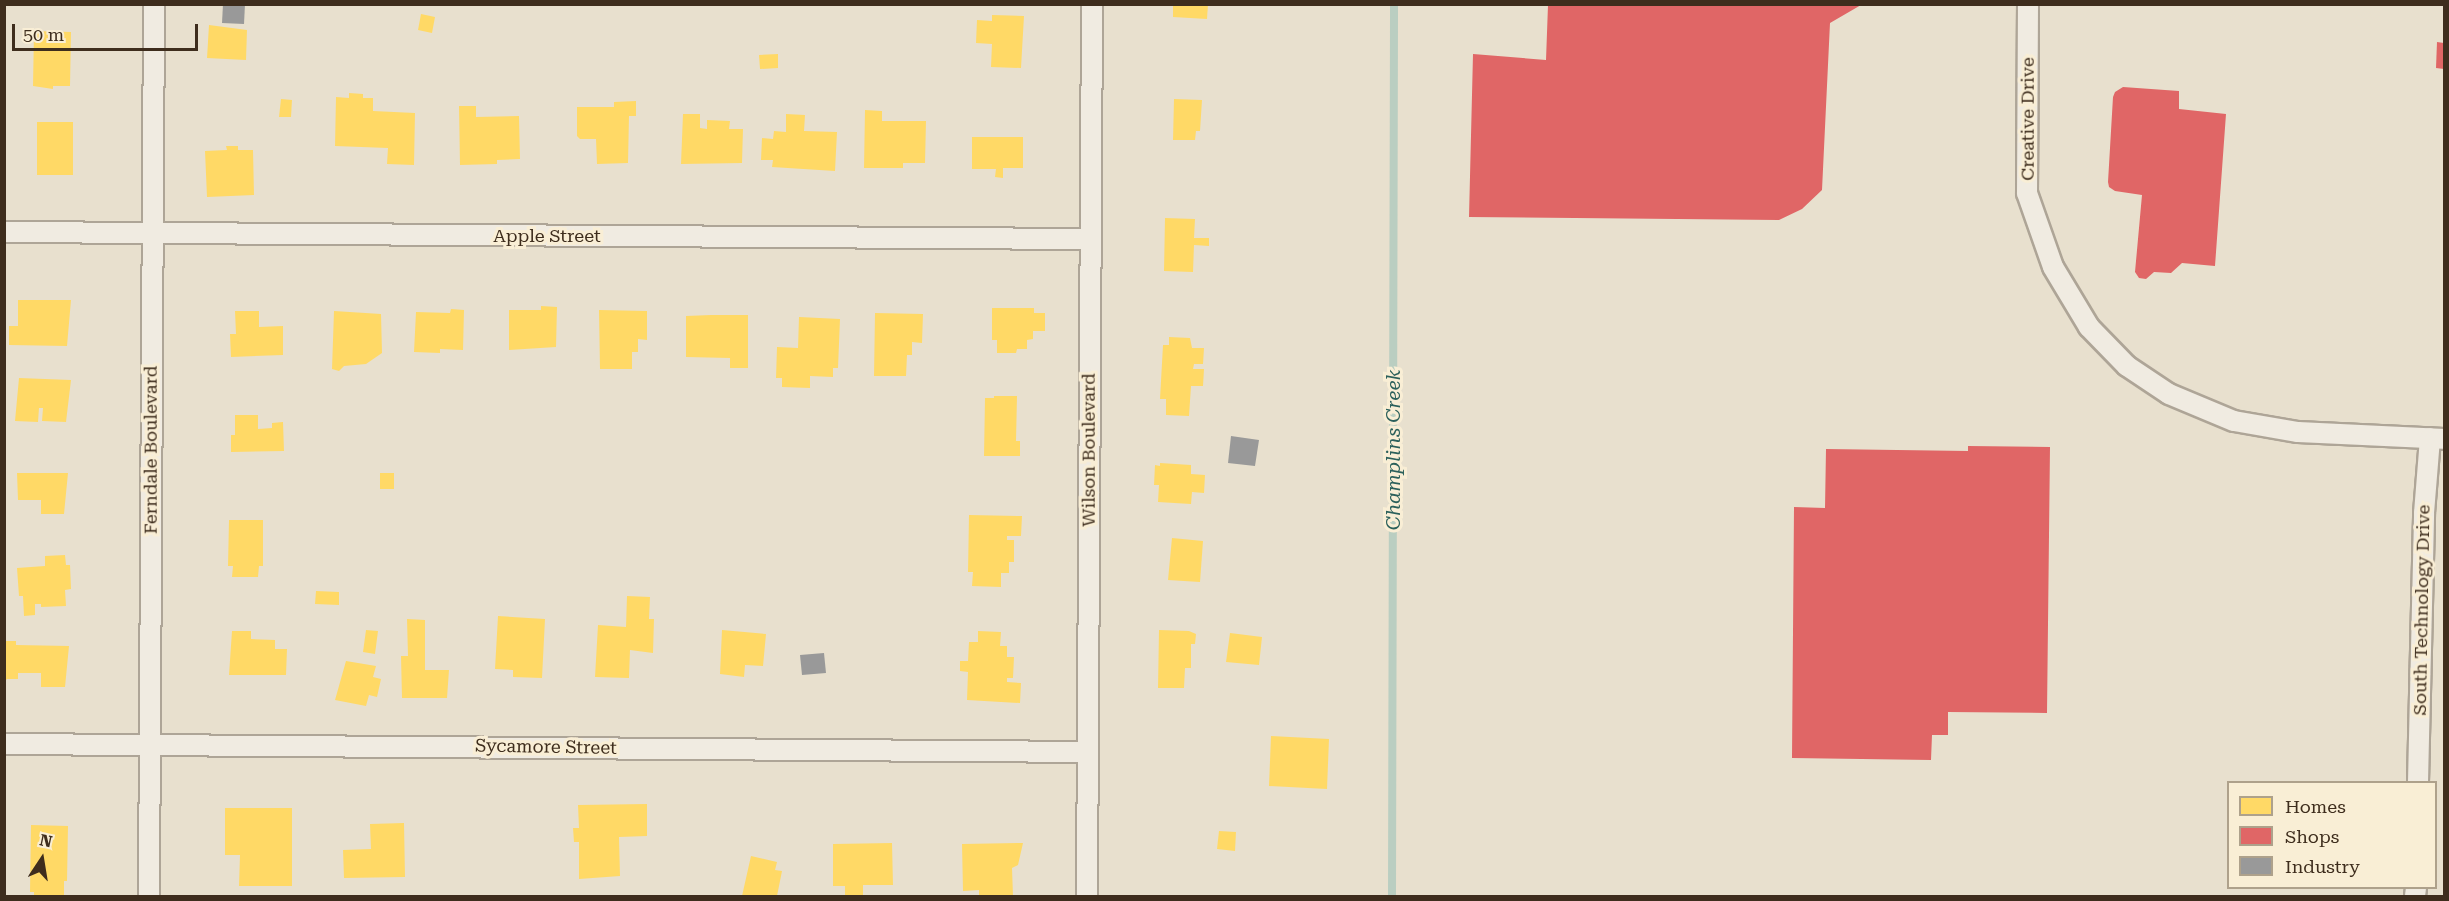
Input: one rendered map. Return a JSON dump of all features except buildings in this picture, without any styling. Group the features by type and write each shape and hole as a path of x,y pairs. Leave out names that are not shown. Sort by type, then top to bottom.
{"street":[{"name":"Ferndale Boulevard","path":"149,897 154,4"},
{"name":"Wilson Boulevard","path":"1087,897 1092,4"},
{"name":"Creative Drive","path":"2028,4 2027,193 2053,267 2089,327 2127,366 2169,394 2234,421 2298,432 2437,438"},
{"name":"Apple Street","path":"4,232 1090,239"},
{"name":"South Technology Drive","path":"2418,781 2424,513 2437,438"},
{"name":"Sycamore Street","path":"4,744 1088,752"}],"waterway":[{"name":"Champlins Creek","path":"1392,896 1394,4"}]}
